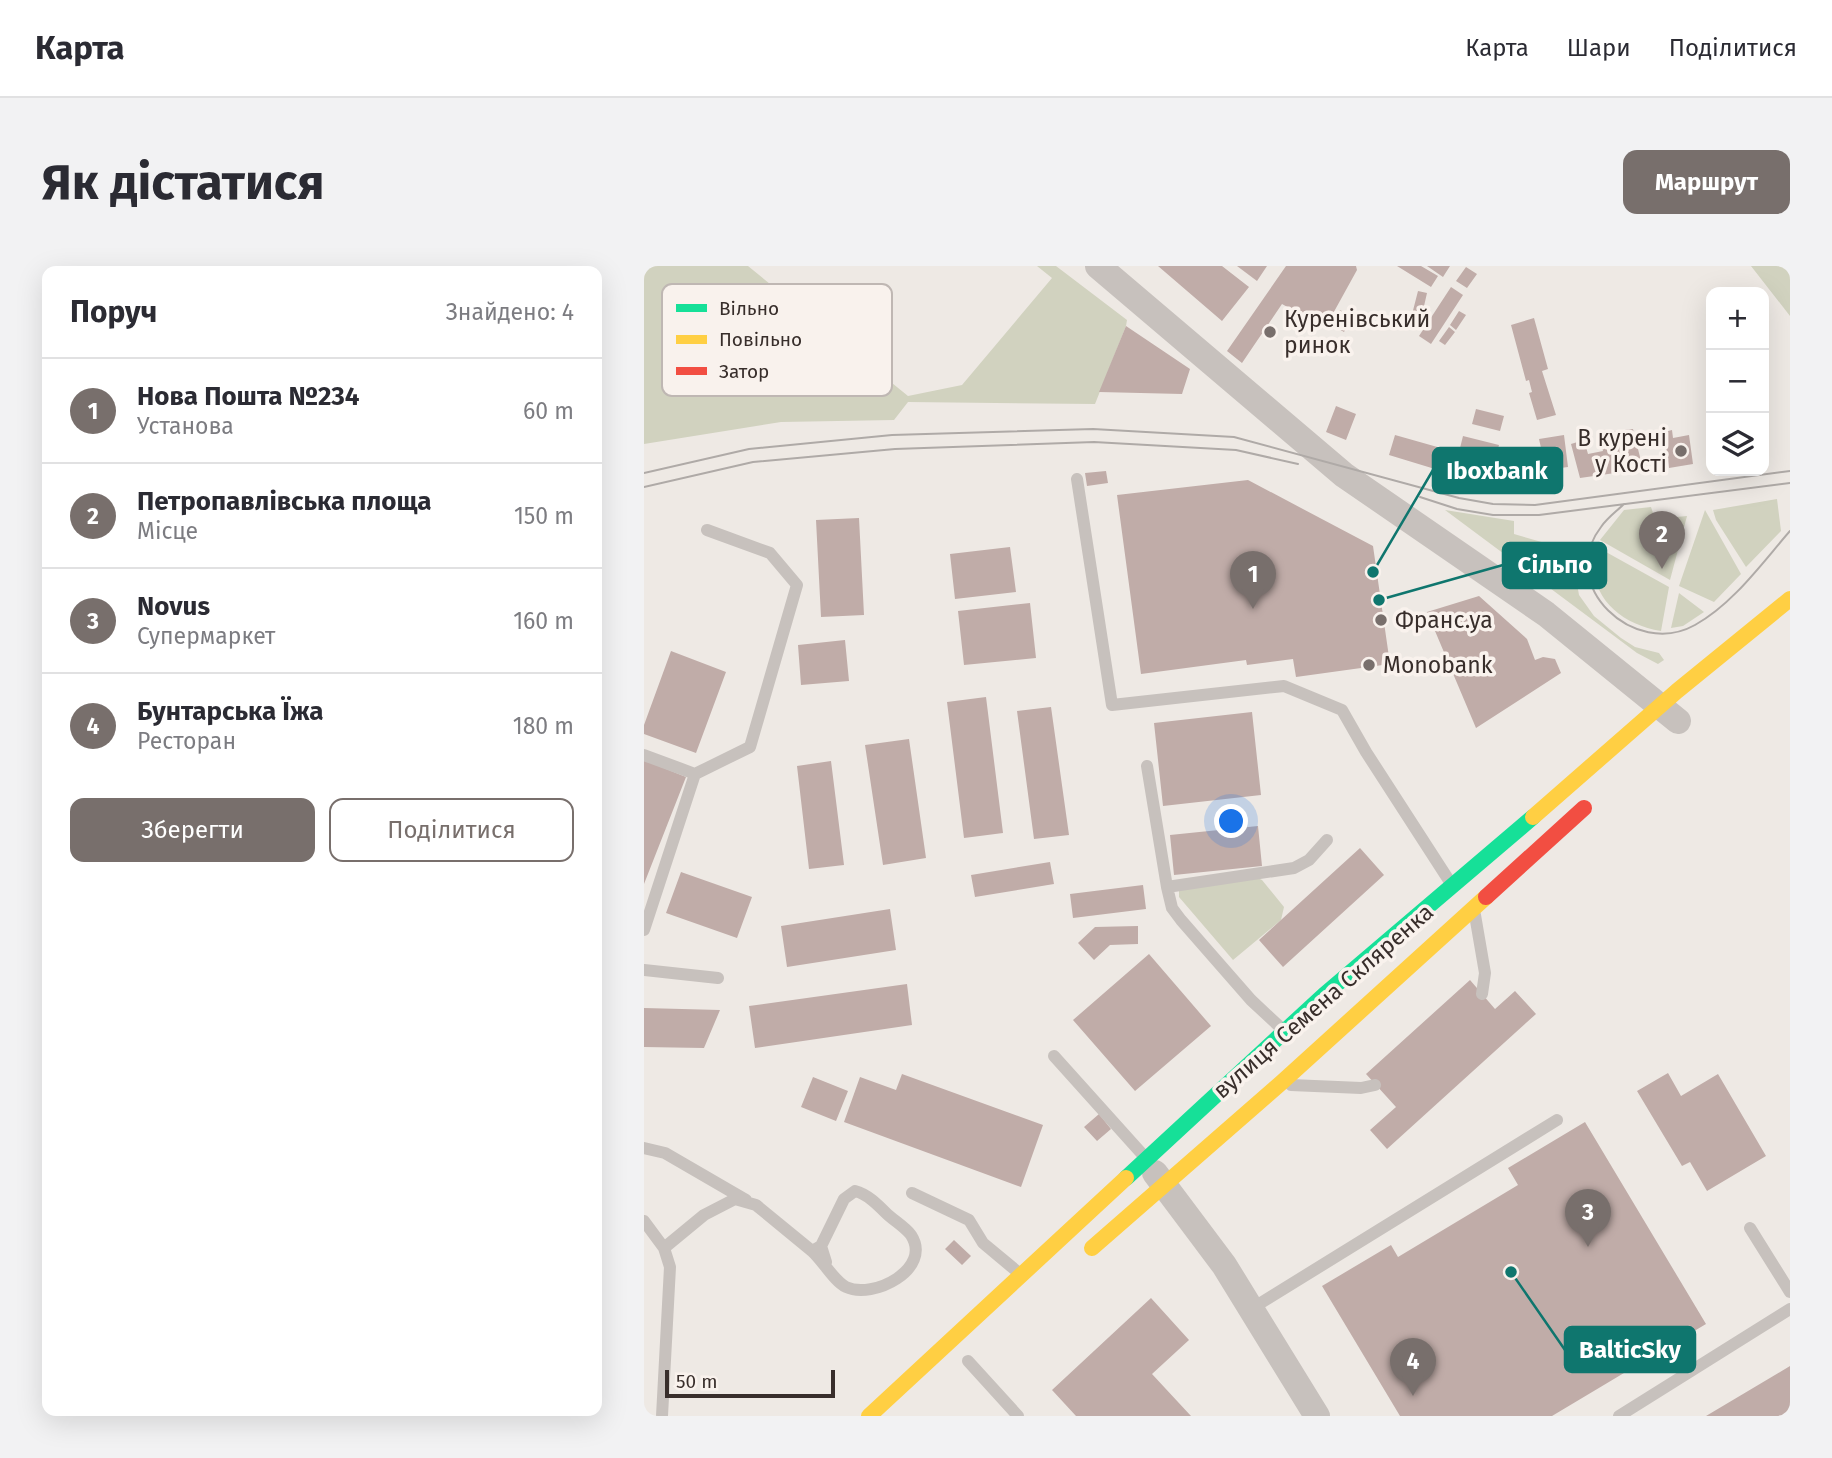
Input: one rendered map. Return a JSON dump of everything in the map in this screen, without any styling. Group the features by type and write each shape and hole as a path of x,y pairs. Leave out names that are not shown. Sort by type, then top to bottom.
{"main road":[{"name":"вулиця Семена Скляренка","path":"869,1416 1024,1277 1145,1158 1284,1032 1521,829 1675,716 1790,599"},
{"name":"вулиця Семена Скляренка","path":"1082,1257 1475,909 1593,800"}],"street":[{"path":"1098,266 1344,475 1546,614 1675,716"},
{"path":"1145,1158 1224,1265 1317,1416"}],"lane":[{"path":"1077,480 1112,705 1284,686 1342,710 1453,888"},
{"path":"644,930 695,774 750,747 797,585 770,553 707,530"},
{"path":"644,755 695,774"},
{"path":"1147,766 1172,908 1251,1000 1271,1016 1284,1032"},
{"path":"1504,844 1502,822 1521,829"},
{"path":"1167,887 1294,868 1309,860 1327,840"},
{"path":"1475,909 1485,973 1482,994"},
{"path":"644,970 718,978"},
{"path":"1054,1056 1145,1158"},
{"path":"1280,1083 1320,1088 1361,1088 1375,1084"},
{"path":"1251,1309 1557,1120"},
{"path":"644,1148 665,1153 756,1205 817,1249 843,1285 853,1289 894,1280 911,1267 915,1254 911,1235 871,1200 855,1191 844,1199 817,1249"},
{"path":"912,1193 969,1220 984,1243 1024,1277"},
{"path":"664,1248 718,1205 735,1199 756,1205"},
{"path":"644,1221 664,1248 671,1283 663,1416"},
{"path":"1750,1228 1790,1292"},
{"path":"1619,1416 1790,1309"},
{"path":"968,1361 1017,1416"}],"green space":[{"path":"644,266 748,266 770,284 662,284 662,396 892,396 892,383 908,396 962,385 1052,278 1037,266 1056,266 1127,320 1095,404 908,402 894,420 781,422 644,444"},
{"path":"1751,266 1790,266 1790,316 1769,287"},
{"path":"1777,499 1781,531 1746,567 1716,520 1713,510"},
{"path":"1651,507 1655,519 1687,516 1670,580 1600,540 1624,510"},
{"path":"1445,510 1514,521 1514,534 1566,549 1572,556 1579,595 1594,616 1635,647 1659,653 1664,660 1658,664 1637,653"},
{"path":"1705,510 1741,574 1714,602 1679,586"},
{"path":"1597,547 1669,587 1661,631 1631,621 1608,604 1595,579"},
{"path":"1679,593 1704,612 1683,626 1671,628"},
{"path":"1254,876 1262,880 1284,907 1281,920 1233,960 1179,897 1179,890"}],"building":[{"path":"1158,266 1222,266 1249,287 1222,321"},
{"path":"1237,266 1267,266 1257,281"},
{"path":"1286,266 1356,266 1357,270 1325,328 1282,304 1242,363 1227,351"},
{"path":"1397,266 1421,266 1438,276 1431,287"},
{"path":"1427,266 1450,266 1443,277"},
{"path":"1466,267 1477,274 1467,288 1456,281"},
{"path":"1451,287 1463,295 1431,344 1419,336"},
{"path":"1418,291 1427,293 1419,328 1409,326"},
{"path":"1340,310 1352,317 1344,332 1332,325"},
{"path":"1459,311 1466,315 1456,330 1450,325"},
{"path":"1534,318 1548,369 1542,371 1556,415 1537,420 1529,393 1532,392 1529,380 1526,381 1511,325"},
{"path":"1126,326 1190,369 1182,394 1099,392"},
{"path":"1449,327 1455,332 1445,345 1439,341"},
{"path":"1336,406 1356,414 1346,440 1326,432"},
{"path":"1476,409 1504,416 1500,431 1472,424"},
{"path":"1633,429 1643,469 1580,478 1571,444 1584,440 1588,454 1603,451 1598,433"},
{"path":"1672,430 1673,438 1689,435 1693,464 1669,468 1664,432"},
{"path":"1395,435 1455,452 1448,473 1389,455"},
{"path":"1564,435 1568,467 1546,470 1539,439"},
{"path":"1463,436 1499,445 1492,473 1456,464"},
{"path":"1106,471 1108,483 1087,486 1085,473"},
{"path":"1248,480 1373,546 1390,664 1296,677 1293,659 1247,665 1246,660 1141,674 1117,495"},
{"path":"859,518 864,615 821,617 816,520"},
{"path":"1010,547 1016,592 955,599 950,554"},
{"path":"1479,596 1527,639 1535,660 1543,657 1555,659 1561,673 1476,728 1427,612"},
{"path":"1030,603 1036,658 964,665 958,611"},
{"path":"845,640 849,681 801,685 798,645"},
{"path":"671,651 726,672 696,753 644,734 644,725"},
{"path":"986,697 1003,833 964,838 947,702"},
{"path":"1051,707 1069,835 1034,839 1017,711"},
{"path":"1252,712 1261,795 1163,806 1154,723"},
{"path":"909,739 926,858 883,865 865,745"},
{"path":"644,760 686,777 644,884"},
{"path":"831,761 844,865 809,869 797,766"},
{"path":"1258,826 1262,866 1174,875 1170,835"},
{"path":"1360,848 1384,875 1283,967 1259,940"},
{"path":"1050,862 1054,884 975,897 971,875"},
{"path":"681,872 752,897 737,938 666,913"},
{"path":"1143,885 1146,909 1073,918 1070,894"},
{"path":"890,909 896,950 787,967 781,926"},
{"path":"1138,926 1138,944 1110,945 1094,960 1078,943 1095,927"},
{"path":"1149,954 1211,1026 1135,1091 1073,1020"},
{"path":"1470,980 1495,1009 1515,991 1536,1014 1387,1149 1370,1130 1396,1107 1366,1074"},
{"path":"907,984 912,1025 755,1048 749,1006"},
{"path":"644,1008 720,1010 704,1048 644,1047"},
{"path":"1668,1073 1681,1096 1718,1074 1766,1156 1707,1191 1690,1162 1682,1166 1637,1091"},
{"path":"902,1074 1043,1125 1021,1187 844,1122 860,1077 896,1090"},
{"path":"813,1077 848,1091 836,1121 801,1107"},
{"path":"1099,1114 1111,1129 1097,1141 1084,1127"},
{"path":"1585,1122 1706,1324 1552,1416 1400,1416 1322,1286 1391,1245 1398,1257 1518,1185 1508,1168"},
{"path":"954,1240 971,1256 962,1265 945,1249"},
{"path":"1151,1298 1189,1340 1152,1374 1191,1416 1076,1416 1052,1390"},
{"path":"1790,1366 1790,1416 1706,1416"}],"tram line":[{"path":"644,473 749,449 892,435 1093,429 1234,437 1459,498 1493,504 1535,505 1790,471"},
{"path":"644,487 753,462 895,449 1094,442 1236,450 1298,464"},
{"path":"1420,497 1457,509 1493,515 1539,515 1790,483"},
{"path":"1624,504 1601,527 1590,549 1588,572 1595,592 1608,610 1627,624 1648,632 1672,633 1695,625 1709,616 1746,582 1790,531"}],"traffic: fast":[{"path":"1126,1178 1324,995 1533,817"}],"traffic: slow":[{"path":"1533,817 1677,691 1790,599"},
{"path":"1092,1248 1281,1083 1486,897"},
{"path":"869,1416 1126,1178"}],"traffic: jam":[{"path":"1486,897 1584,808"}],"place":[{"name":"Куренівський ринок","path":"1270,332"},
{"name":"В курені у Кості","path":"1681,451"},
{"name":"Петропавлівська площа","path":"1662,569"},
{"name":"Iboxbank","path":"1373,572"},
{"name":"Сільпо","path":"1379,600"},
{"name":"Нова Пошта №234","path":"1253,609"},
{"name":"Франс.уа","path":"1381,620"},
{"name":"Monobank","path":"1369,665"},
{"name":"Novus","path":"1588,1247"},
{"name":"BalticSky","path":"1511,1272"},
{"name":"Бунтарська Їжа","path":"1413,1396"}]}
